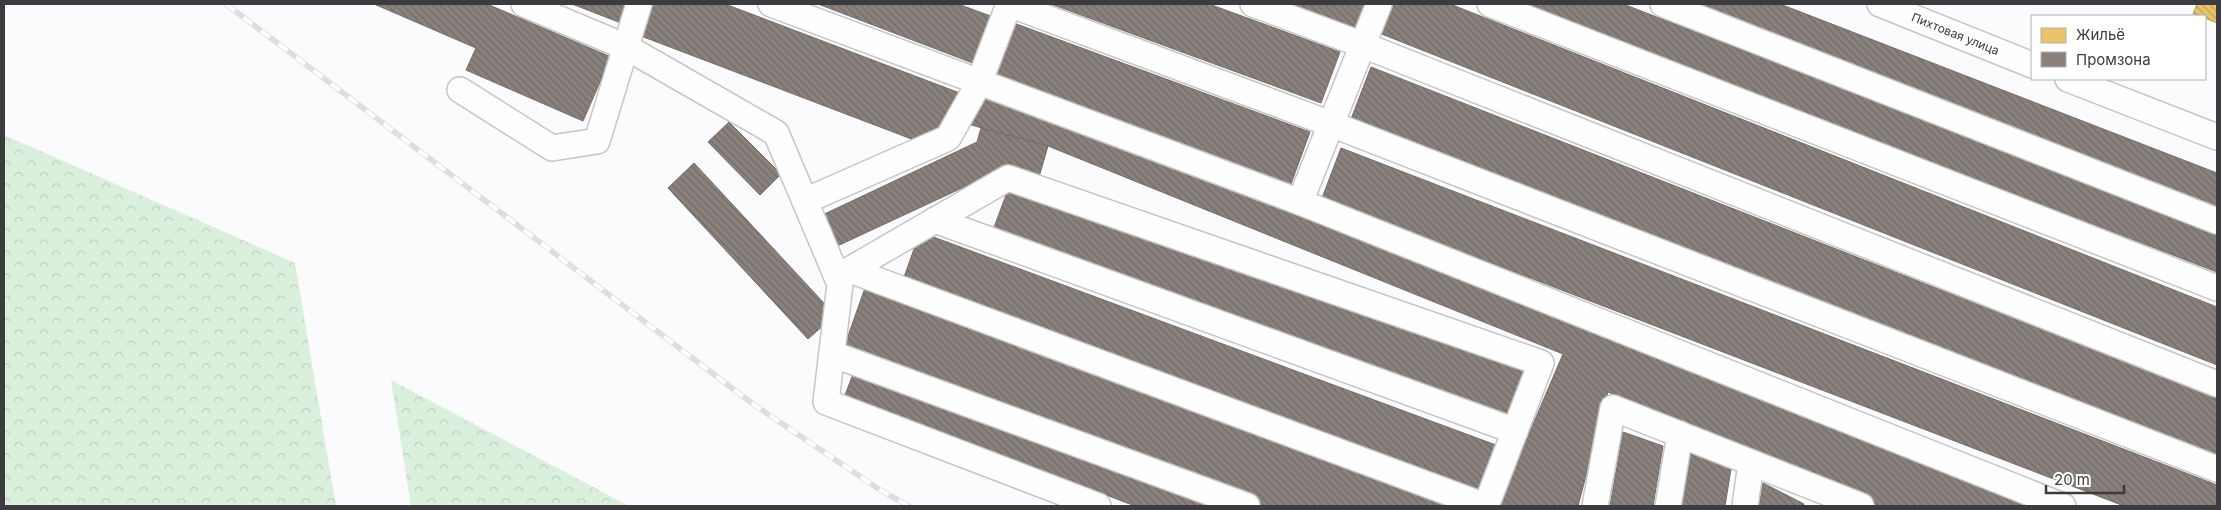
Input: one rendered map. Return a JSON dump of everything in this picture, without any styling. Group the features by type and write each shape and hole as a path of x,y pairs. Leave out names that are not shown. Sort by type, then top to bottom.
{"street":[{"path":"524,4 626,47 776,133 805,201 844,274 1485,506 1541,363 1008,178 844,274 840,284 826,402 1098,506"},
{"path":"460,90 552,148 597,140 639,4"},
{"path":"771,4 1300,202 2063,506"},
{"path":"805,201 948,138 979,83 1009,4 1331,124 2217,469"},
{"path":"1253,4 1362,45 2217,384"},
{"path":"1300,202 1379,4"},
{"path":"1490,4 2217,288"},
{"path":"1663,4 2217,221"},
{"name":"Пихтовая улица","path":"1880,4 2031,65"},
{"path":"2071,80 2217,137"},
{"path":"935,220 1515,431"},
{"path":"832,354 1247,506"},
{"path":"1595,506 1613,408 1751,463 1821,499 1861,506"},
{"path":"1668,506 1680,434"},
{"path":"1745,506 1751,463"}],"green space":[{"path":"4,135 295,263 336,506 4,506"},
{"path":"391,380 629,506 411,506"}],"building: Жильё":[{"path":"2197,4 2217,4 2217,23 2206,18 2206,15 2193,14"}],"building: Промзона":[{"path":"374,4 487,4 611,57 583,121 466,70 476,48"},
{"path":"572,4 629,4 621,23"},
{"path":"653,4 725,4 965,95 943,151 641,36"},
{"path":"818,4 958,4 996,18 978,65"},
{"path":"1051,4 1209,4 1340,52 1321,103"},
{"path":"1285,4 1365,4 1354,32"},
{"path":"1391,4 1450,4 2217,307 2217,365 1379,33"},
{"path":"1521,4 1623,4 2217,233 2217,272"},
{"path":"1691,4 1780,4 2217,173 2217,207"},
{"path":"1011,22 1310,132 1288,192 989,81"},
{"path":"1371,67 2217,398 2217,457 1351,119"},
{"path":"976,92 1596,328 2025,506 1880,506 1608,392 1578,506 1498,506 1563,354 1048,146 964,123"},
{"path":"729,122 781,174 760,195 708,142"},
{"path":"981,128 1048,146 1039,177 1005,168 833,248 818,217 977,142"},
{"path":"1341,148 2217,485 2217,506 2124,506 1322,198"},
{"path":"694,163 835,315 808,339 668,188"},
{"path":"1010,184 1533,370 1516,419 992,233"},
{"path":"920,232 1504,448 1487,496 903,280"},
{"path":"865,288 1461,506 1260,506 842,353"},
{"path":"857,364 1229,506 1135,506 845,395"},
{"path":"1623,432 1663,446 1653,506 1610,506"},
{"path":"1690,452 1731,469 1725,506 1680,506"},
{"path":"1763,483 1804,504 1803,506 1759,506"}],"railway":[{"path":"226,4 753,404 880,490 909,506"}]}
